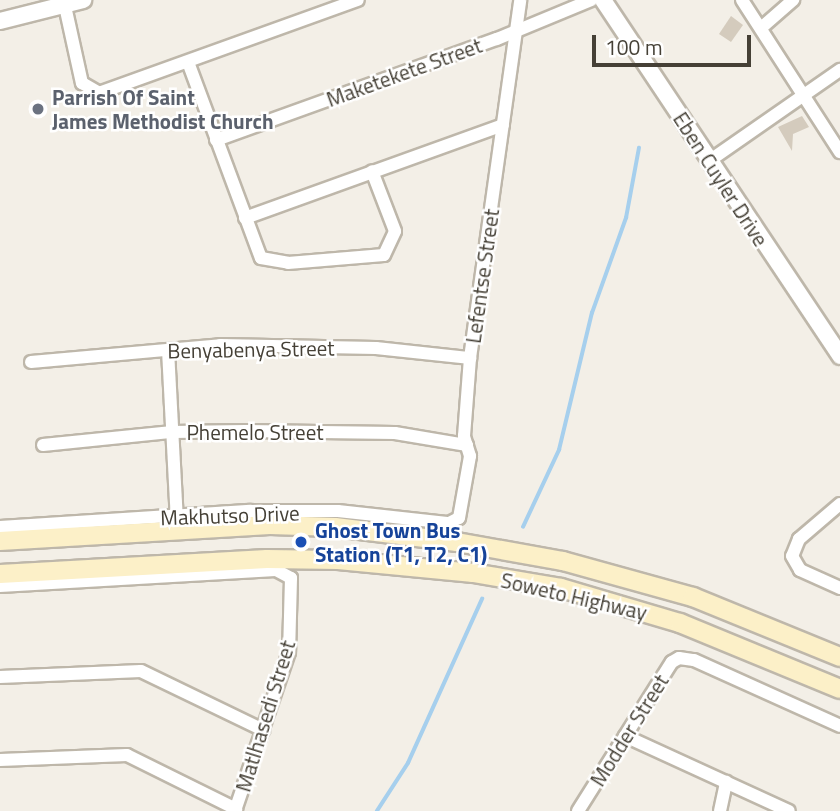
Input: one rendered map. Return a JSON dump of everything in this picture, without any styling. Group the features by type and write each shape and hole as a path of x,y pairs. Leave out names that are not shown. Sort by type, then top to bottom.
{"main road":[{"name":"Soweto Highway","path":"0,541 177,523 335,527 512,551 692,597 840,657"},
{"name":"Soweto Highway","path":"0,574 267,559 349,560 473,573 561,589 668,619 840,689"}],"street":[{"path":"0,20 83,0"},
{"path":"65,6 82,83 92,92 111,91 358,0"},
{"name":"Lefentse Street","path":"459,518 469,464 464,424 470,358 520,0"},
{"name":"Maketekete Street","path":"216,140 516,32 591,0"},
{"name":"Eben Cuyler Drive","path":"603,0 840,356"},
{"path":"742,0 840,152"},
{"path":"761,28 793,0"},
{"path":"188,62 256,251 268,262 380,258 392,246 395,231 372,171"},
{"path":"709,161 804,98 840,70"},
{"path":"245,218 503,125"},
{"name":"Benyabenya Street","path":"31,362 168,350 295,345 406,349 470,358"},
{"path":"168,350 177,523"},
{"name":"Phemelo Street","path":"43,445 172,432 395,433 467,445"},
{"path":"840,504 799,539 792,556 800,570 840,588"},
{"name":"Makhutso Drive","path":"0,527 177,523 338,511 444,522 459,518"},
{"name":"Matlhasedi Street","path":"0,586 276,570 291,578 291,645 235,810"},
{"name":"Modder Street","path":"578,811 672,662 679,658 694,660 840,726"},
{"path":"0,677 141,671 263,730"},
{"path":"625,736 789,811"},
{"path":"0,760 127,755 235,810"},
{"path":"720,811 726,782"}],"building":[{"path":"731,16 743,25 731,42 719,34"},
{"path":"802,116 809,127 793,134 792,151 778,127"}],"waterway":[{"path":"523,527 559,450 592,313 626,218 639,148"},
{"path":"377,811 408,763 482,599"}],"place":[{"name":"Parrish Of Saint James Methodist Church","path":"38,109"},
{"name":"Ghost Town Bus Station (T1, T2, C1)","path":"301,542"}]}
